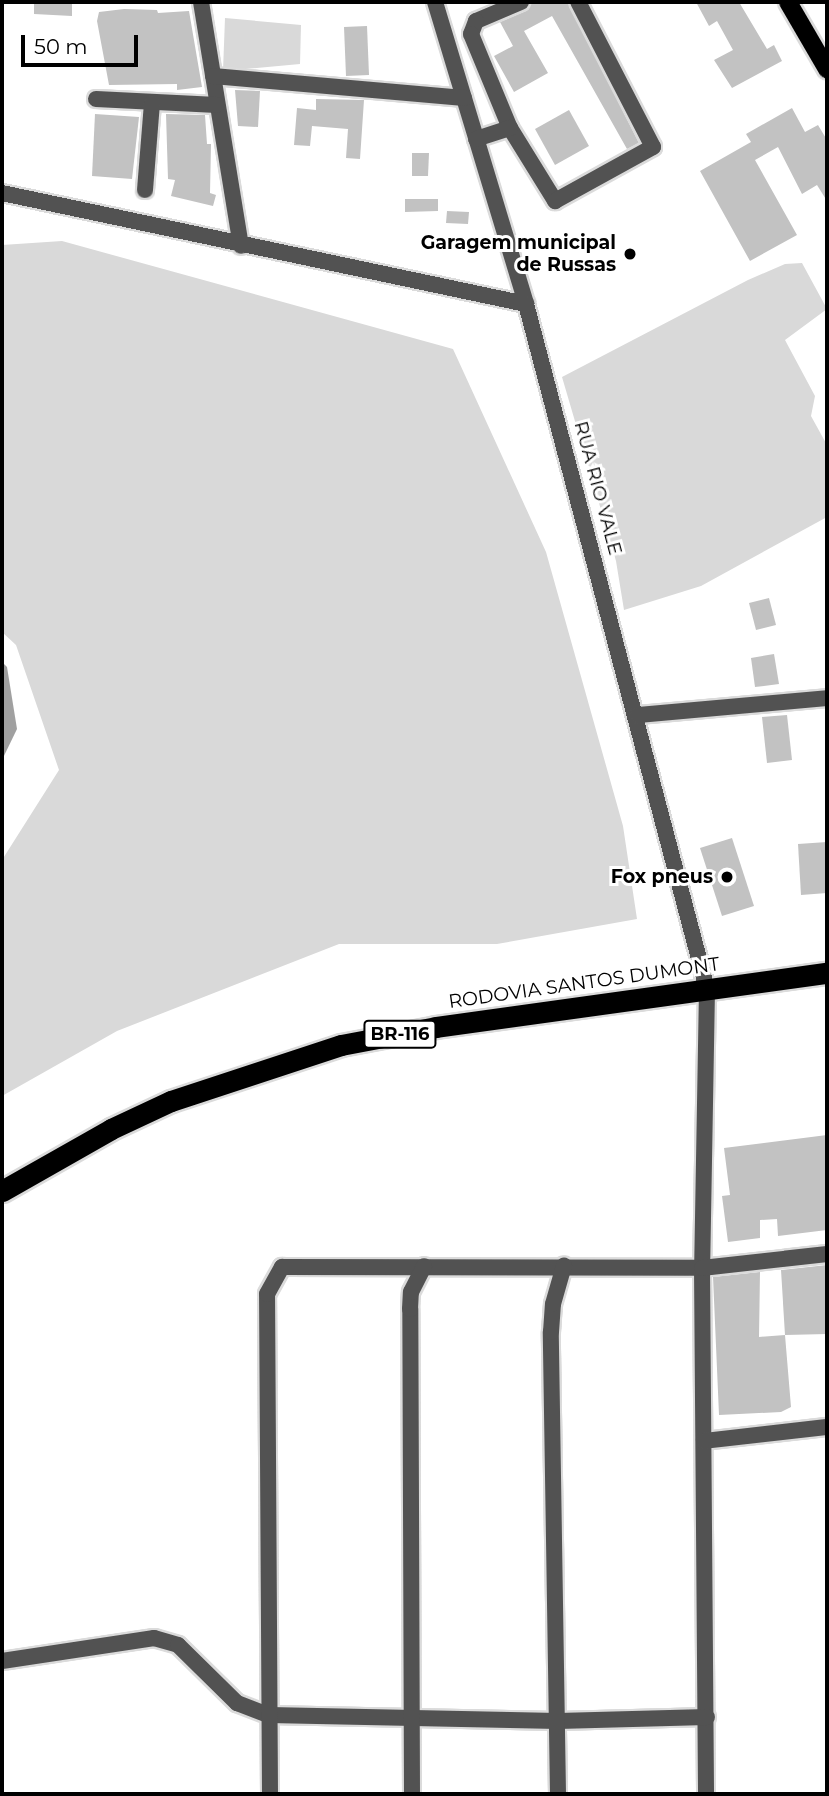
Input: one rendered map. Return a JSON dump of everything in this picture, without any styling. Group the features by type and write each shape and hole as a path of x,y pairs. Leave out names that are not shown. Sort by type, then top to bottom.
{"highway":[{"name":"RODOVIA SANTOS DUMONT","path":"2,1191 111,1129 171,1101 341,1045 436,1027 827,973"}],"main road":[{"path":"788,2 827,69"}],"street":[{"path":"197,2 213,76 240,246"},
{"name":"RUA RIO VALE","path":"435,2 526,304 638,716 707,989 702,1268 706,1794"},
{"path":"521,2 471,26 510,128 555,201 653,147 578,2"},
{"path":"213,76 464,98"},
{"path":"96,99 217,105"},
{"path":"145,190 152,103"},
{"path":"476,139 510,128"},
{"path":"2,193 240,246 526,304"},
{"path":"638,716 827,698"},
{"path":"270,1794 270,1281 282,1267 292,1264 702,1268 827,1254"},
{"path":"412,1794 410,1309 411,1292 424,1266"},
{"path":"558,1794 551,1332 552,1304 564,1266"},
{"path":"704,1441 827,1427"},
{"path":"2,1661 154,1638 178,1645 237,1703 270,1715 558,1721 706,1717"}],"shaded area":[{"path":"225,18 301,25 300,64 223,71"},
{"path":"62,241 453,349 546,552 623,826 637,919 497,944 339,944 117,1031 2,1096 2,860 59,770 16,645 2,632 2,245"},
{"path":"802,263 827,309 785,340 815,396 811,416 827,445 827,517 701,586 624,610 616,561 562,377 748,280 785,264"},
{"path":"2,662 7,667 17,729 2,760"}],"building":[{"path":"34,2 72,2 72,16 34,14"},
{"path":"533,2 568,2 639,143 627,149 552,16 524,31 548,73 514,92 494,56 513,46 500,22 526,11"},
{"path":"696,2 739,2 767,49 774,45 782,61 732,88 714,60 733,50 717,21 709,26"},
{"path":"124,9 157,10 158,13 189,11 202,87 177,90 177,84 109,85 97,21 99,12"},
{"path":"367,26 369,75 346,76 344,27"},
{"path":"235,90 260,91 258,127 238,126"},
{"path":"316,99 364,100 360,159 346,158 348,129 312,126 310,146 294,145 297,108 316,110"},
{"path":"792,108 805,132 818,125 827,140 827,201 817,185 802,194 778,147 755,160 797,235 750,261 700,171 751,142 746,134"},
{"path":"569,110 589,146 555,165 535,129"},
{"path":"95,114 139,117 132,179 92,176"},
{"path":"166,114 205,115 207,144 211,144 210,193 216,195 213,206 171,196 175,180 168,179"},
{"path":"412,153 429,153 428,176 412,176"},
{"path":"405,199 438,199 438,211 405,212"},
{"path":"447,211 469,212 468,224 446,223"},
{"path":"769,598 776,625 756,630 749,603"},
{"path":"774,654 779,684 755,687 751,658"},
{"path":"787,715 792,760 767,763 762,717"},
{"name":"Fox pneus","path":"732,838 754,906 722,916 700,848"},
{"path":"827,842 827,893 801,895 798,844"},
{"path":"827,1135 827,1230 778,1236 777,1219 760,1220 760,1238 728,1242 722,1196 730,1195 724,1148"},
{"path":"827,1265 827,1334 785,1335 781,1270"},
{"path":"760,1272 759,1337 785,1335 791,1407 781,1412 719,1415 713,1277"}],"place":[{"name":"Garagem municipal de Russas","path":"630,254"},
{"name":"Fox pneus","path":"727,877"}]}
